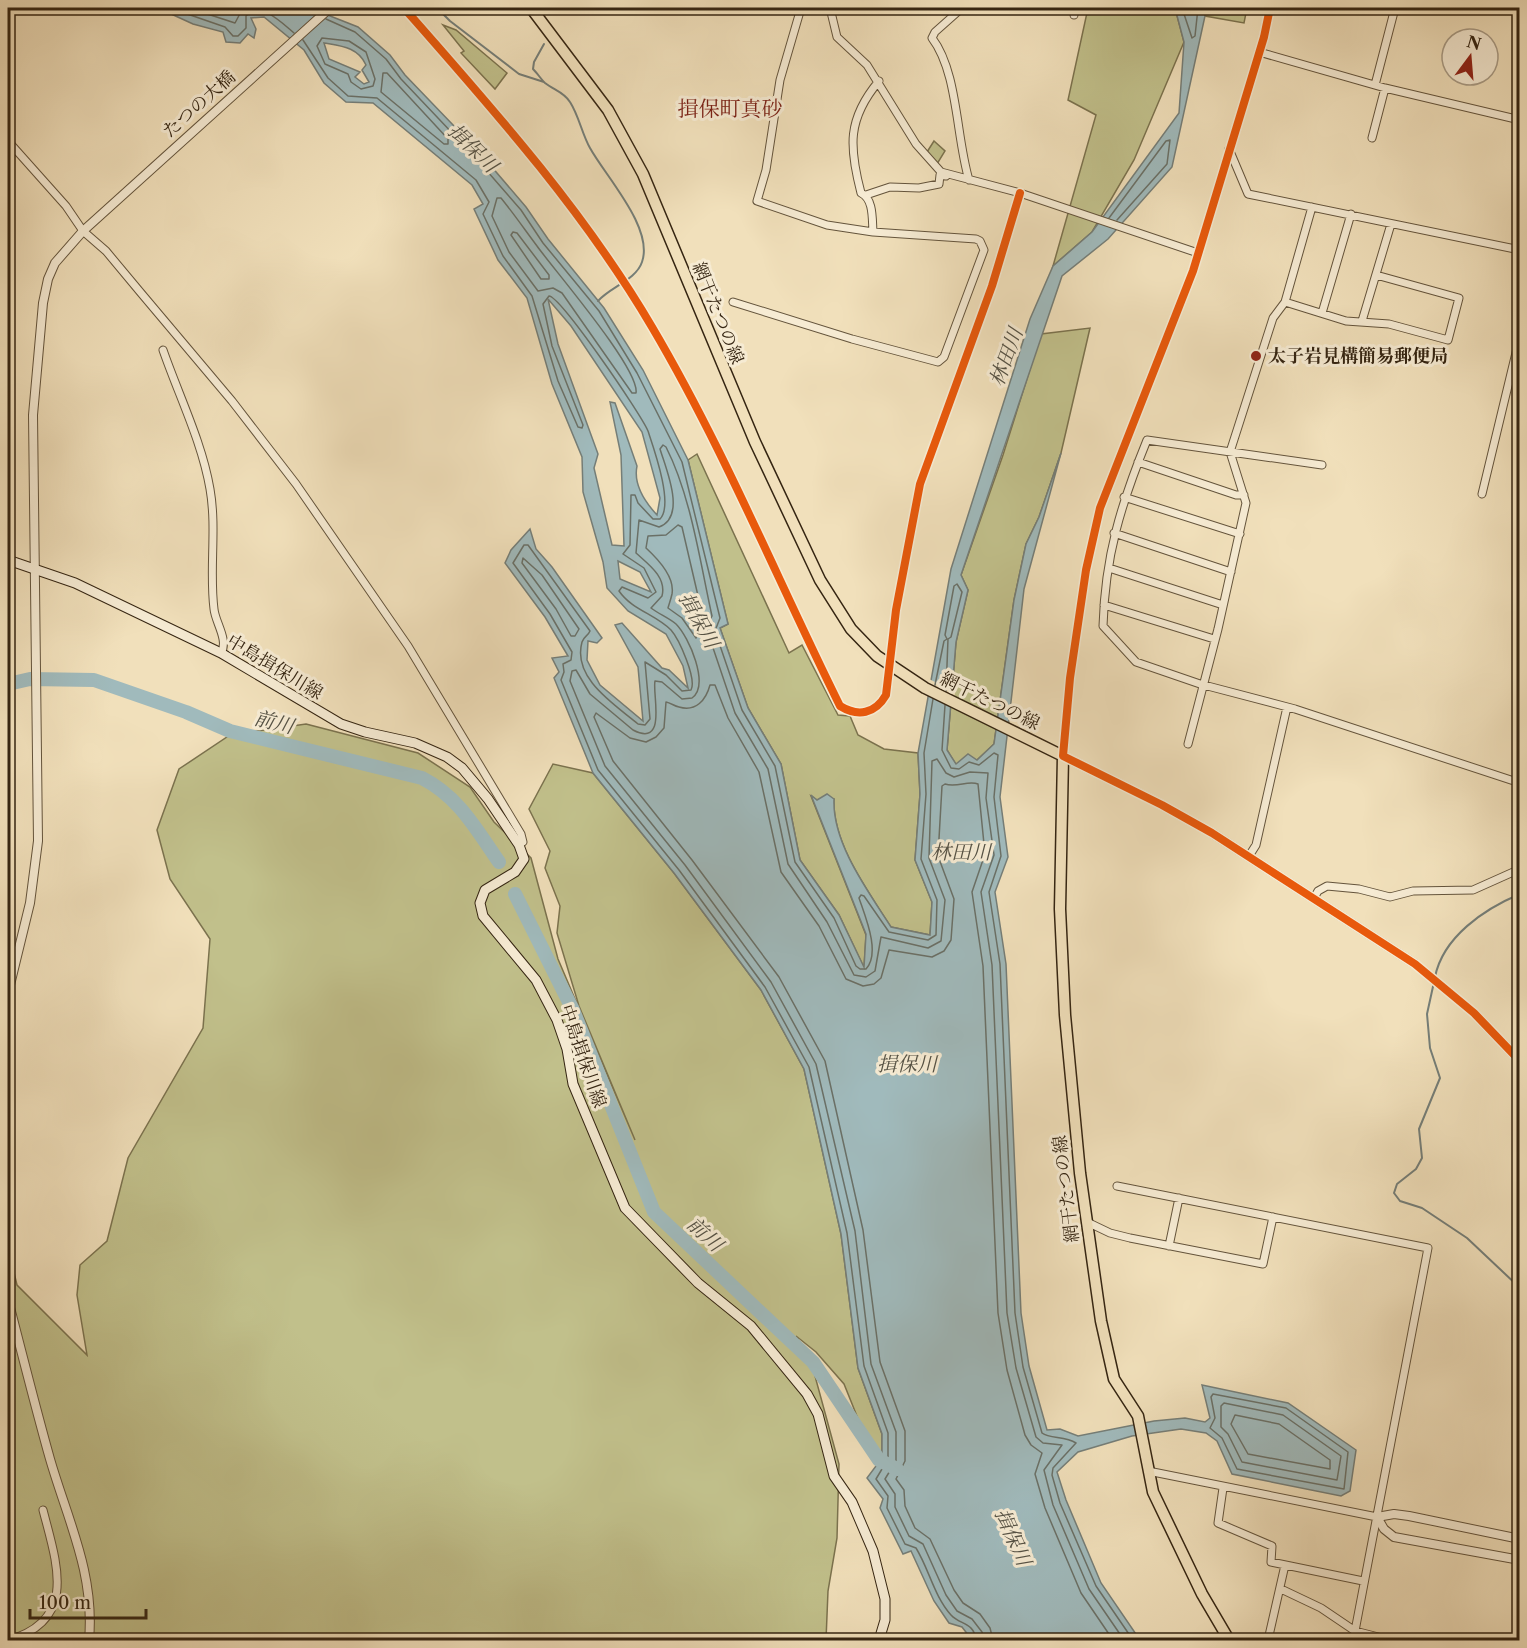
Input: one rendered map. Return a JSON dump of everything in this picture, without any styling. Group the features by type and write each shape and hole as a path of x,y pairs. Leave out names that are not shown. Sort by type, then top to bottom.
{"main road":[{"name":"網干たつの線","path":"531,8 608,110 643,174 750,431 820,580 851,629 894,668 948,700 1060,754 1060,909 1065,1015 1087,1222 1110,1364 1121,1392 1138,1416 1153,1492 1229,1641"},
{"name":"中島揖保川線","path":"8,560 75,583 221,653 341,724 365,732 415,742 447,757 476,782 523,852 522,864 514,872 485,890 480,903 483,916 536,980 557,1020 567,1049 573,1084 625,1208 698,1283 751,1326 807,1394 818,1414 834,1476 852,1503 873,1551 885,1599 885,1620 879,1641"}],"street":[{"name":"たつの大橋","path":"8,993 30,903 38,840 33,415 43,303 55,263 86,228 330,8"},
{"path":"404,8 539,167 608,260 651,325 723,460 840,706 851,712 864,714 881,704 886,694 894,668 896,610 920,484 992,286 1020,193"},
{"path":"734,302 852,339 938,362 944,357 984,250 983,245 976,239 873,232 827,225 757,201 766,170 780,80 801,8"},
{"path":"830,8 837,38 867,65 916,144 941,172 1020,193 1198,253"},
{"path":"962,8 935,32 932,38 942,51 951,84 960,147 968,180"},
{"path":"1270,8 1198,253 1100,508 1086,570 1060,754 1162,805 1249,856 1415,964 1474,1013 1520,1061"},
{"path":"1376,85 1395,8"},
{"path":"1258,52 1385,88 1520,120"},
{"path":"873,232 871,206 866,195 861,193 854,165 853,128 862,104 879,81"},
{"path":"1372,138 1385,88"},
{"path":"8,141 106,251 232,401 316,512 375,596 439,696 521,834 523,842 519,845"},
{"path":"1229,149 1248,194 1520,250"},
{"path":"866,195 890,187 919,188 939,184 940,175 968,180"},
{"path":"1188,744 1246,503 1230,452 1273,318 1285,302 1312,207"},
{"path":"1322,313 1352,214"},
{"path":"1362,321 1391,224"},
{"path":"1285,302 1346,321 1389,324 1448,339 1459,298 1376,275"},
{"path":"1482,494 1520,336"},
{"path":"163,350 195,436 210,489 214,516 213,601 223,642 221,653"},
{"path":"1322,465 1147,440 1124,498 1114,532 1103,626 1136,662 1203,684 1287,707 1520,783"},
{"path":"1138,462 1236,495 1244,495"},
{"path":"1124,498 1240,534"},
{"path":"1114,532 1231,572"},
{"path":"1109,568 1223,605"},
{"path":"1104,605 1214,639"},
{"path":"1249,856 1256,845 1287,707"},
{"path":"1314,898 1318,891 1327,886 1359,889 1390,897 1413,891 1435,889 1473,890 1520,869"},
{"path":"1117,1186 1428,1248 1355,1631"},
{"path":"1169,1246 1179,1198"},
{"path":"1087,1222 1110,1233 1263,1264 1273,1217"},
{"path":"8,1300 50,1460 86,1571 90,1596 89,1641"},
{"path":"1148,1471 1223,1488 1377,1517 1394,1514 1409,1516 1520,1539"},
{"path":"1223,1488 1218,1522 1272,1546 1271,1562 1363,1581"},
{"path":"8,1641 36,1629 46,1620 56,1602 57,1570 43,1510"},
{"path":"1377,1517 1384,1529 1394,1537 1520,1560"},
{"path":"1268,1641 1285,1565"},
{"path":"1281,1589 1321,1608 1364,1638 1390,1641"}],"shaded area":[{"path":"1088,8 1175,8 1184,42 1134,160 1092,232 1053,266 1096,115 1068,100"},
{"path":"1203,8 1247,8 1244,23 1205,16"},
{"path":"443,25 456,30 507,73 495,89 461,53 464,51"},
{"path":"934,141 945,151 937,164 927,152"},
{"path":"1090,328 1061,453 1039,517 1026,544 1014,600 994,744 977,760 956,765 947,750 956,642 968,590 961,575 1003,455 1041,334"},
{"path":"697,454 789,653 802,645 838,715 850,716 858,735 884,749 918,753 920,794 915,860 932,902 930,935 891,927 862,882 845,849 835,816 834,799 817,800 811,796 866,935 864,968 839,915 800,860 781,764 748,708 720,628 728,624 688,460"},
{"path":"306,724 418,753 470,787 494,822 531,858 558,959 635,1140 579,1006 557,933 560,906 545,868 550,851 529,809 553,764 593,773 674,873 761,990 804,1069 841,1234 858,1368 882,1434 882,1458 875,1461 844,1384 816,1352 796,1336 812,1365 839,1464 837,1538 828,1591 826,1640 8,1640 8,1248 17,1285 87,1355 77,1295 80,1265 107,1241 128,1158 203,1028 210,939 170,879 157,830 179,769 230,735"}],"water":[{"name":"揖保川","path":"158,8 310,8 358,27 390,55 405,75 479,152 526,207 548,239 604,308 643,370 688,460 728,624 720,628 748,708 781,764 800,860 839,915 864,967 866,934 811,795 817,800 827,794 834,799 835,816 845,849 862,882 891,927 930,935 932,902 915,860 920,794 918,753 951,569 1030,319 1053,266 1092,232 1179,113 1184,42 1175,8 1203,8 1205,16 1172,167 1108,239 1062,276 961,575 968,590 956,642 947,750 956,764 968,754 977,760 994,744 1014,600 1026,544 1039,517 1061,453 1024,589 1000,797 1008,857 995,892 1006,964 1021,1313 1029,1366 1047,1430 1060,1429 1078,1436 1154,1421 1185,1418 1205,1422 1210,1418 1202,1385 1288,1403 1356,1450 1350,1491 1341,1496 1232,1474 1217,1441 1206,1433 1181,1429 1132,1436 1078,1452 1057,1472 1066,1500 1101,1583 1140,1640 972,1640 962,1627 949,1623 934,1601 911,1551 903,1554 880,1508 883,1499 867,1478 882,1458 882,1434 858,1368 841,1234 804,1069 761,990 674,873 593,773 554,678 559,672 552,658 568,656 545,617 505,563 511,550 530,529 536,549 552,567 602,638 597,643 588,641 587,660 600,685 643,721 638,667 615,625 622,623 662,668 669,670 688,688 683,666 666,634 628,611 607,588 603,562 583,492 582,457 552,384 527,298 498,260 474,209 483,204 472,185 373,103 346,102 324,83 304,50 264,17 251,18 256,29 254,38 248,34 240,43 226,42 223,32 193,24","holes":["324,43 348,48 358,54 366,65 362,70 369,82 364,84 355,77 360,72 329,59","548,299 571,326 642,432 660,498 657,515 648,505 638,486 637,466 615,403 610,402 621,455 624,546 612,545 594,468 598,454 558,344","618,561 640,572 651,592 620,579"]}],"pier":[{"path":"927,678 955,692 954,706 925,691"}],"waterway":[{"path":"437,8 450,21 519,74 544,82"},
{"path":"544,44 534,62 533,69 545,83 562,93 570,102 590,148 626,203 641,234 644,249 639,268 629,279 598,301"},
{"name":"前川","path":"8,684 30,679 94,680 186,712 230,731 422,778 457,804 499,862"},
{"name":"前川","path":"515,894 573,1010 654,1212 813,1362 879,1460 897,1469"},
{"path":"1435,977 1439,963 1447,949 1467,926 1479,916 1520,894"},
{"path":"1434,982 1427,1014 1430,1048 1440,1078 1419,1129 1422,1158 1416,1169 1397,1184 1394,1193 1400,1201 1422,1208 1467,1238 1520,1288"}],"cycle path":[{"path":"404,8 567,201 625,284 652,327 703,420 840,706 853,712 871,710 886,695 896,610 920,484 992,286 1020,193"},
{"path":"1270,8 1264,37 1193,271 1100,508 1086,570 1070,678 1063,756 1162,805 1212,833 1415,964 1474,1013 1520,1061"}],"place":[{"name":"太子岩見構簡易郵便局","path":"1256,356"}],"district":[{"name":"揖保町真砂","path":"730,108"}],"water label":[{"name":"林田川","path":"1006,357"},
{"name":"林田川","path":"961,852"}]}
